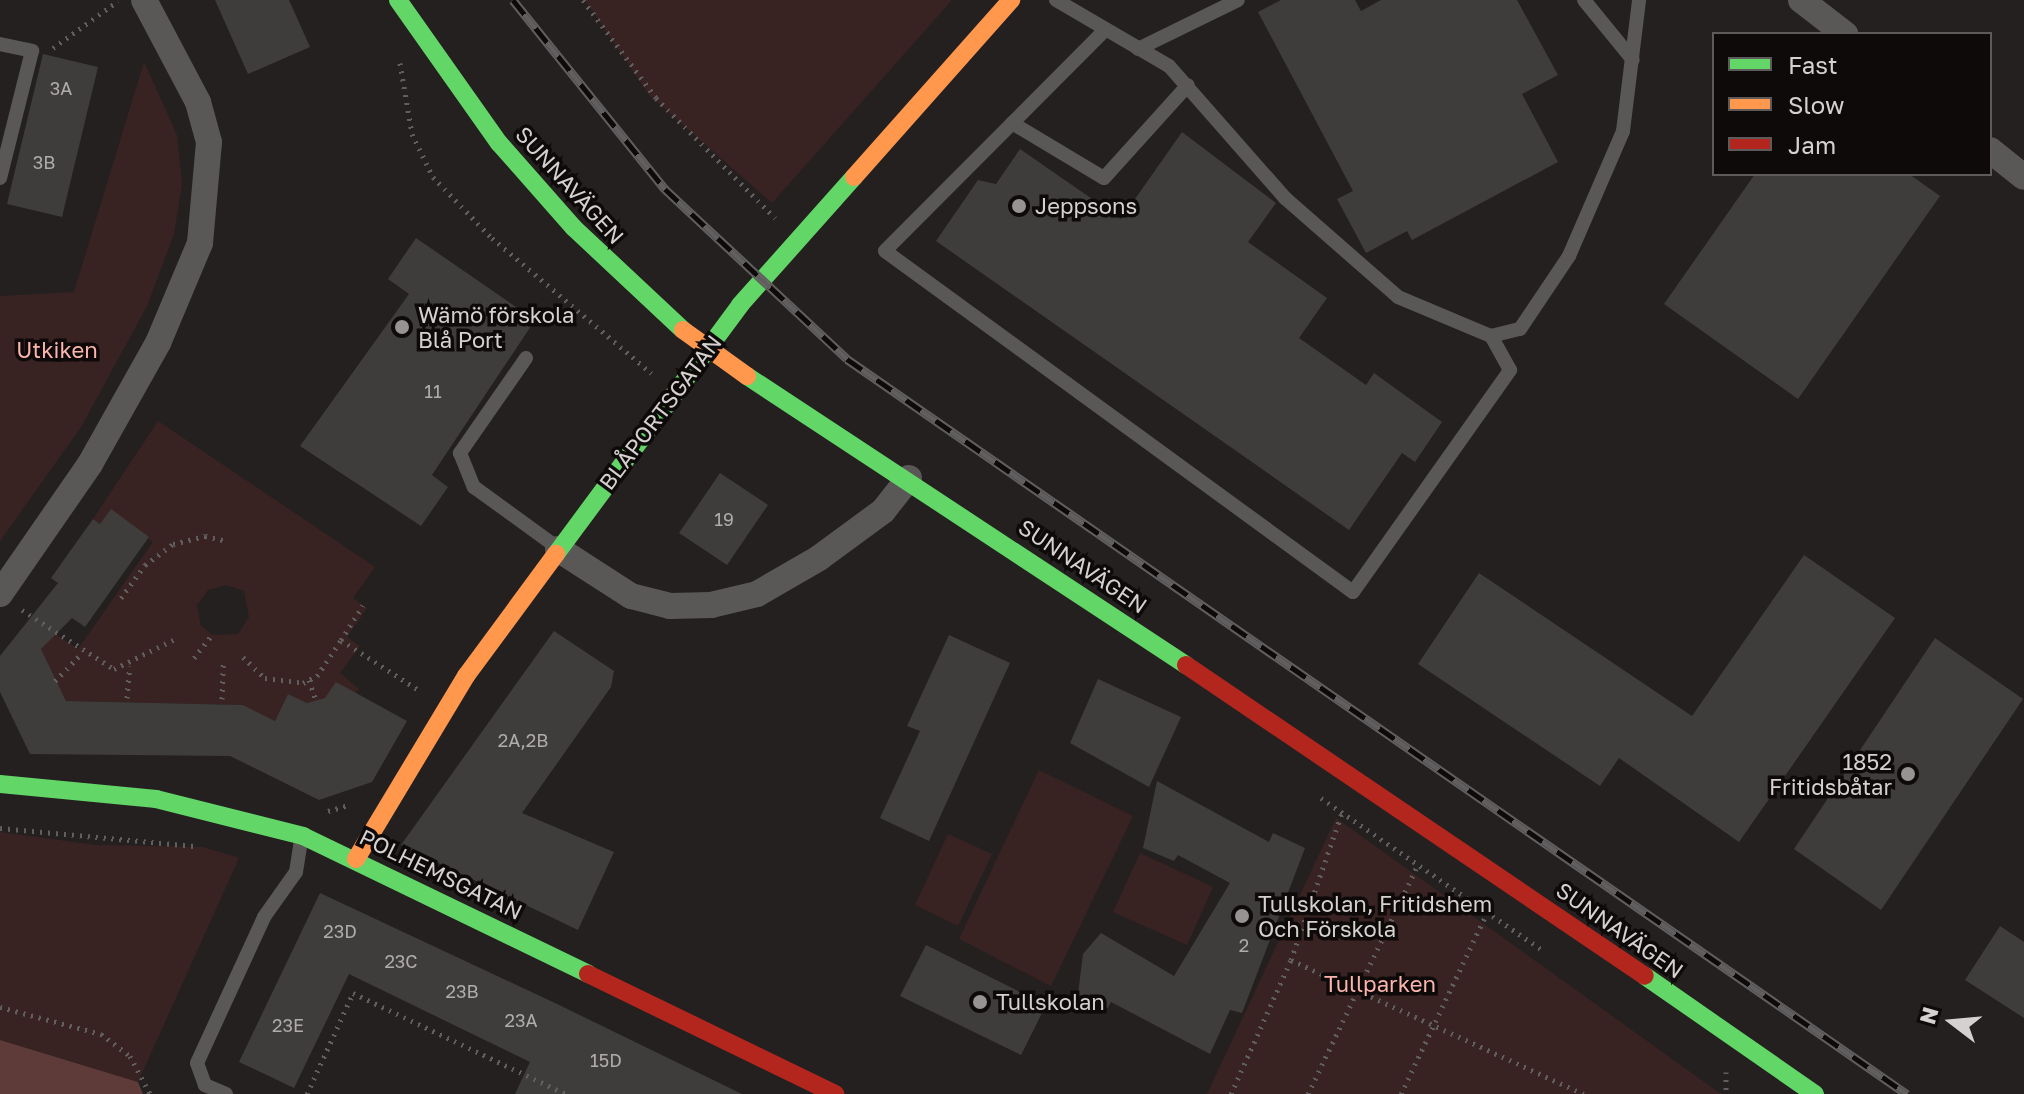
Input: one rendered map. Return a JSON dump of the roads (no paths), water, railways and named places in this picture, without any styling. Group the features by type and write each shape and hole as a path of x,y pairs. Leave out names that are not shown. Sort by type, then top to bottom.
{"street":[{"path":"6,599 90,464 158,343 200,243 209,142 198,102 144,0"},
{"name":"SUNNAVÄGEN","path":"398,0 499,143 574,228 683,330 747,376 909,478 1815,1094"},
{"name":"BLÅPORTSGATAN","path":"356,859 435,723 558,549 740,305 1011,0"},
{"path":"1801,0 1842,32"},
{"path":"1992,152 2024,177"},
{"path":"558,549 631,596 670,606 711,605 757,594 819,558 883,511 909,478"},
{"name":"POLHEMSGATAN","path":"0,784 145,797 303,836 356,859 835,1094"}],"lane":[{"path":"1056,0 1138,49 1188,85 1285,198 1398,297 1491,336 1520,329 1569,256 1623,131 1639,0"},
{"path":"1138,49 1238,0"},
{"path":"1584,0 1633,60"},
{"path":"1104,31 885,251 1353,592 1510,370 1491,336"},
{"path":"0,44 32,51 0,178"},
{"path":"1012,123 1104,178 1188,85"},
{"path":"526,358 460,453 474,487 558,549"},
{"path":"226,1094 205,1085 197,1063 264,917 296,872 303,836"}],"railway":[{"path":"513,0 665,189 847,359 1907,1094"}],"place":[{"name":"Jeppsons","path":"1019,206"},
{"name":"Wämö förskola Blå Port","path":"402,327"},
{"name":"1852 Fritidsbåtar","path":"1908,774"},
{"name":"Tullskolan, Fritidshem Och Förskola","path":"1242,916"},
{"name":"Tullskolan","path":"980,1002"}],"park label":[{"name":"Utkiken","path":"57,350"},
{"name":"Tullparken","path":"1380,984"}]}
